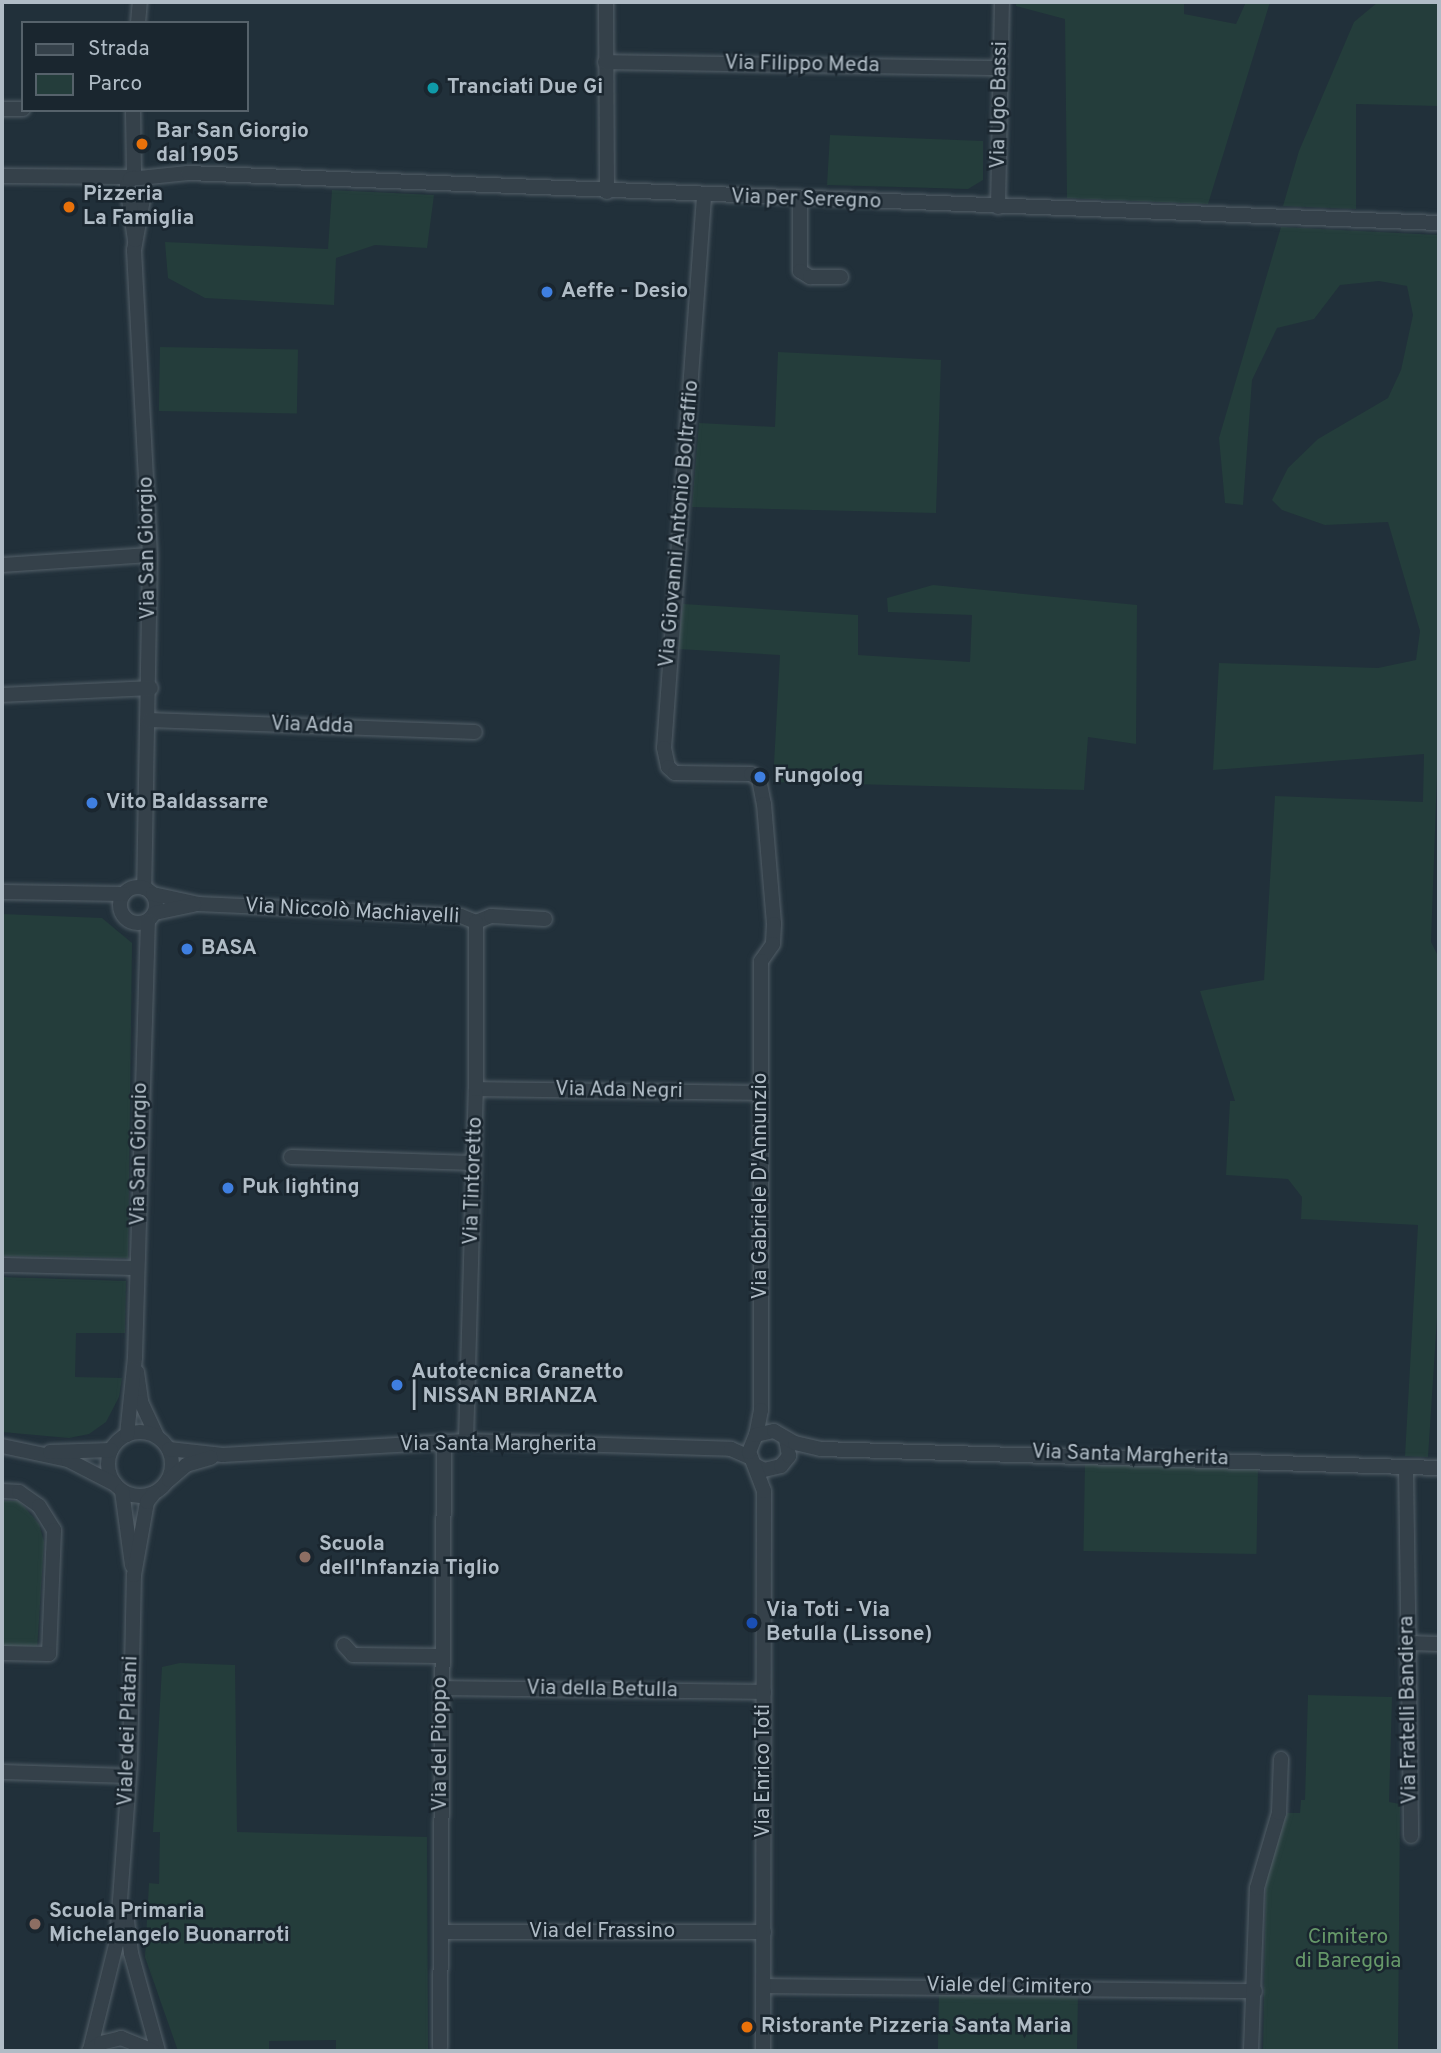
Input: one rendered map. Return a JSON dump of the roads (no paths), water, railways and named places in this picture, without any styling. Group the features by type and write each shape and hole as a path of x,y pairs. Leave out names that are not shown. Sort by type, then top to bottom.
{"street":[{"path":"138,21 141,2"},
{"path":"606,2 607,192"},
{"name":"Via Ugo Bassi","path":"998,207 1002,2"},
{"name":"Via Filippo Meda","path":"605,62 1000,68"},
{"path":"2,109 21,109"},
{"name":"Via San Giorgio","path":"120,911 138,891 147,857 150,688 150,555 135,240 133,112"},
{"path":"134,185 152,186 173,174"},
{"name":"Via per Seregno","path":"2,176 105,176 134,185 173,174 704,197 1439,223"},
{"name":"Via Giovanni Antonio Boltraffio","path":"704,197 665,758 676,773 751,774 759,779 774,924 773,944 761,961"},
{"path":"800,200 800,271 810,277 841,277"},
{"path":"2,565 150,555"},
{"path":"2,695 150,688"},
{"name":"Via Adda","path":"149,720 475,732"},
{"name":"Via San Giorgio","path":"127,1434 135,1357 146,919 138,891"},
{"name":"Via Niccolò Machiavelli","path":"2,892 83,895 138,891 198,904 461,916 476,922 491,916 545,919"},
{"path":"83,895 146,919"},
{"name":"Via Niccolò Machiavelli","path":"146,919 198,904"},
{"name":"Via Tintoretto","path":"466,1441 477,1090 476,922"},
{"name":"Via Gabriele D'Annunzio","path":"753,1461 761,1410 761,961"},
{"name":"Via Ada Negri","path":"477,1090 761,1093"},
{"path":"291,1157 474,1163"},
{"path":"2,1265 137,1268"},
{"name":"Via San Giorgio","path":"135,1357 141,1402 157,1436"},
{"path":"2,1446 44,1453 85,1467 118,1487 138,1496 155,1493 168,1481 173,1465 169,1448 157,1436 127,1434 111,1450 108,1467 118,1487"},
{"name":"Via Santa Margherita","path":"731,1449 758,1436 786,1439 821,1449"},
{"path":"786,1439 789,1456"},
{"name":"Via del Pioppo","path":"440,2047 444,1441"},
{"name":"Via Santa Margherita","path":"169,1448 223,1455 466,1441 731,1449 776,1469"},
{"name":"Via Santa Margherita","path":"789,1456 821,1449 1439,1468"},
{"path":"44,1453 111,1450"},
{"name":"Via Santa Margherita","path":"168,1481 186,1465 223,1455"},
{"name":"Via Enrico Toti","path":"764,1491 776,1469 789,1456"},
{"name":"Via Enrico Toti","path":"753,1461 764,1491 764,2051"},
{"name":"Via Fratelli Bandiera","path":"1406,1466 1410,1836"},
{"name":"Viale dei Platani","path":"118,1487 134,1575"},
{"path":"2,1491 19,1492 40,1506 54,1530 49,1654 2,1653"},
{"name":"Viale dei Platani","path":"90,2050 110,1981 123,1887 134,1575 147,1502 155,1493"},
{"path":"1409,1643 1439,1644"},
{"path":"344,1645 353,1655 441,1656"},
{"name":"Via della Betulla","path":"441,1688 764,1692"},
{"path":"1251,2051 1257,1888 1279,1813 1281,1759"},
{"path":"2,1772 128,1776"},
{"name":"Viale dei Platani","path":"123,1887 131,1953 158,2051"},
{"name":"Via del Frassino","path":"441,1933 764,1932"},
{"name":"Viale del Cimitero","path":"764,1986 1255,1991"},
{"path":"90,2050 121,2038 153,2051"}],"place":[{"name":"Tranciati Due Gi","path":"433,88"},
{"name":"Bar San Giorgio dal 1905","path":"142,144"},
{"name":"Pizzeria La Famiglia","path":"69,207"},
{"name":"Aeffe - Desio","path":"547,292"},
{"name":"Fungolog","path":"760,777"},
{"name":"Vito Baldassarre","path":"92,803"},
{"name":"BASA","path":"187,949"},
{"name":"Puk lighting","path":"228,1188"},
{"name":"Autotecnica Granetto | NISSAN BRIANZA","path":"397,1385"},
{"name":"Scuola dell'Infanzia Tiglio","path":"305,1557"},
{"name":"Via Toti - Via Betulla (Lissone)","path":"752,1623"},
{"name":"Scuola Primaria Michelangelo Buonarroti","path":"35,1924"},
{"name":"Ristorante Pizzeria Santa Maria","path":"747,2027"}],"park label":[{"name":"Cimitero di Bareggia","path":"1348,1950"}]}
